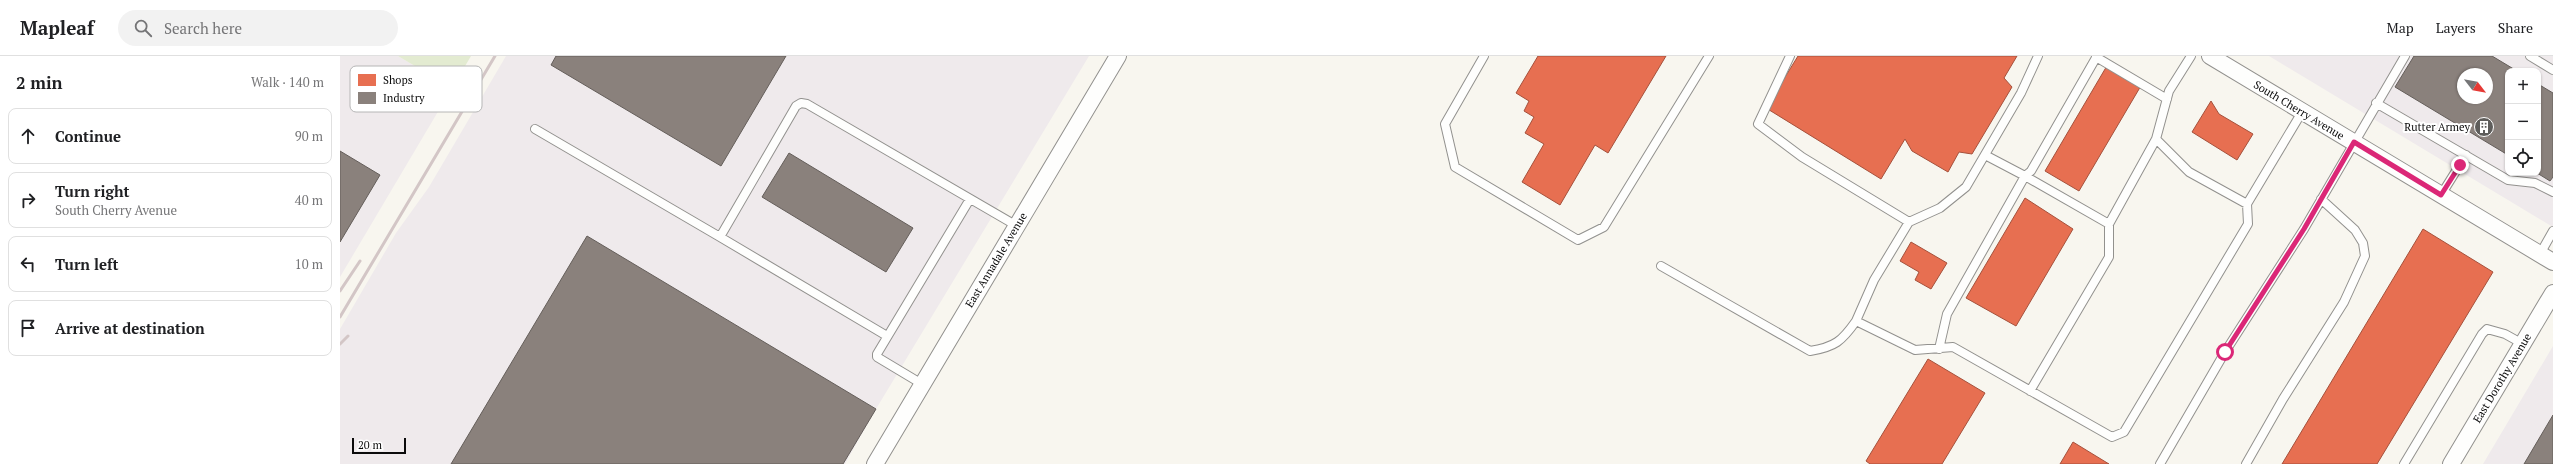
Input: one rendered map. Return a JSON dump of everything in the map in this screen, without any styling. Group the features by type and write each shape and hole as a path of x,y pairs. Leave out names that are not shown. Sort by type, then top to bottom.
{"street":[{"name":"East Annadale Avenue","path":"875,464 1118,56"},
{"name":"South Cherry Avenue","path":"2210,56 2546,258"},
{"name":"East Dorothy Avenue","path":"2451,464 2553,293"}],"lane":[{"path":"1484,56 1445,124 1455,167 1578,240 1604,227 1709,56"},
{"path":"1790,56 1758,124 1802,157 1909,222"},
{"path":"1661,266 1810,351 1827,348 1842,340 1856,320 1874,280 1909,222 1940,208 1966,186 2021,94 2038,56"},
{"path":"2030,391 2109,257 2109,224 2156,139 2169,91 2191,56"},
{"path":"2160,464 2225,352 2321,200 2376,103 2405,56"},
{"path":"2530,56 2553,70"},
{"path":"1939,349 1947,314 2025,176 2031,171 2097,57 2167,99"},
{"path":"720,237 796,106 801,103 807,104 1017,226"},
{"path":"2376,103 2508,180 2535,183 2553,192"},
{"path":"1856,320 1915,350 1953,347 2112,437 2124,432 2248,224 2247,204 2302,112"},
{"path":"535,129 887,336"},
{"path":"2156,139 2190,172 2247,204"},
{"path":"1985,155 2109,224"},
{"path":"2441,195 2466,156"},
{"path":"922,384 877,357 876,354 970,199"},
{"path":"2246,464 2283,399 2344,302 2365,256 2363,243 2355,230 2321,200"},
{"path":"2546,258 2553,231"},
{"path":"2404,464 2482,334 2487,329 2505,334 2523,344"}],"shaded area":[{"path":"340,56 398,56 415,66 350,66 350,112 438,112 340,277"},
{"path":"506,56 1089,56 876,409 845,464 340,464 340,329 396,233 429,187 473,112 482,112 482,97"},
{"path":"2269,56 2553,56 2553,227"},
{"path":"2553,346 2553,464 2483,464"}],"green space":[{"path":"398,56 471,56 465,66 415,66"}],"building: Shops":[{"path":"1538,56 1666,56 1608,153 1595,145 1560,205 1522,182 1544,144 1525,133 1534,117 1524,111 1529,101 1516,93"},
{"path":"1798,56 2017,56 2004,78 2012,87 1972,154 1959,152 1948,172 1912,151 1905,139 1881,179 1766,108"},
{"path":"2108,64 2142,84 2079,191 2045,171"},
{"path":"2211,101 2219,114 2253,134 2237,160 2192,132"},
{"path":"2025,198 2073,229 2016,326 1966,298"},
{"path":"2423,229 2493,272 2377,464 2282,464"},
{"path":"1911,242 1947,263 1931,289 1915,280 1919,272 1900,261"},
{"path":"1928,359 1985,393 1942,464 1870,464 1866,461"},
{"path":"2073,442 2109,464 2060,464"}],"building: Industry":[{"path":"556,56 786,56 721,166 551,65"},
{"name":"Rutter Armey","path":"2414,56 2492,56 2512,68 2505,68 2505,153 2395,87"},
{"path":"2541,86 2553,93 2553,177 2550,181 2541,175"},
{"path":"340,151 380,175 340,242"},
{"path":"789,153 913,228 886,272 762,197"},
{"path":"587,236 876,409 843,464 451,464"},
{"path":"2553,415 2553,464 2524,464"}],"railway":[{"path":"482,78 495,56"},
{"path":"340,317 462,112"},
{"path":"340,291 360,261"},
{"path":"340,344 348,336"}],"place":[{"name":"Rutter Armey","path":"2484,127"}],"route":[{"path":"2225,352 2304,229 2354,142 2441,195 2460,165"}]}
